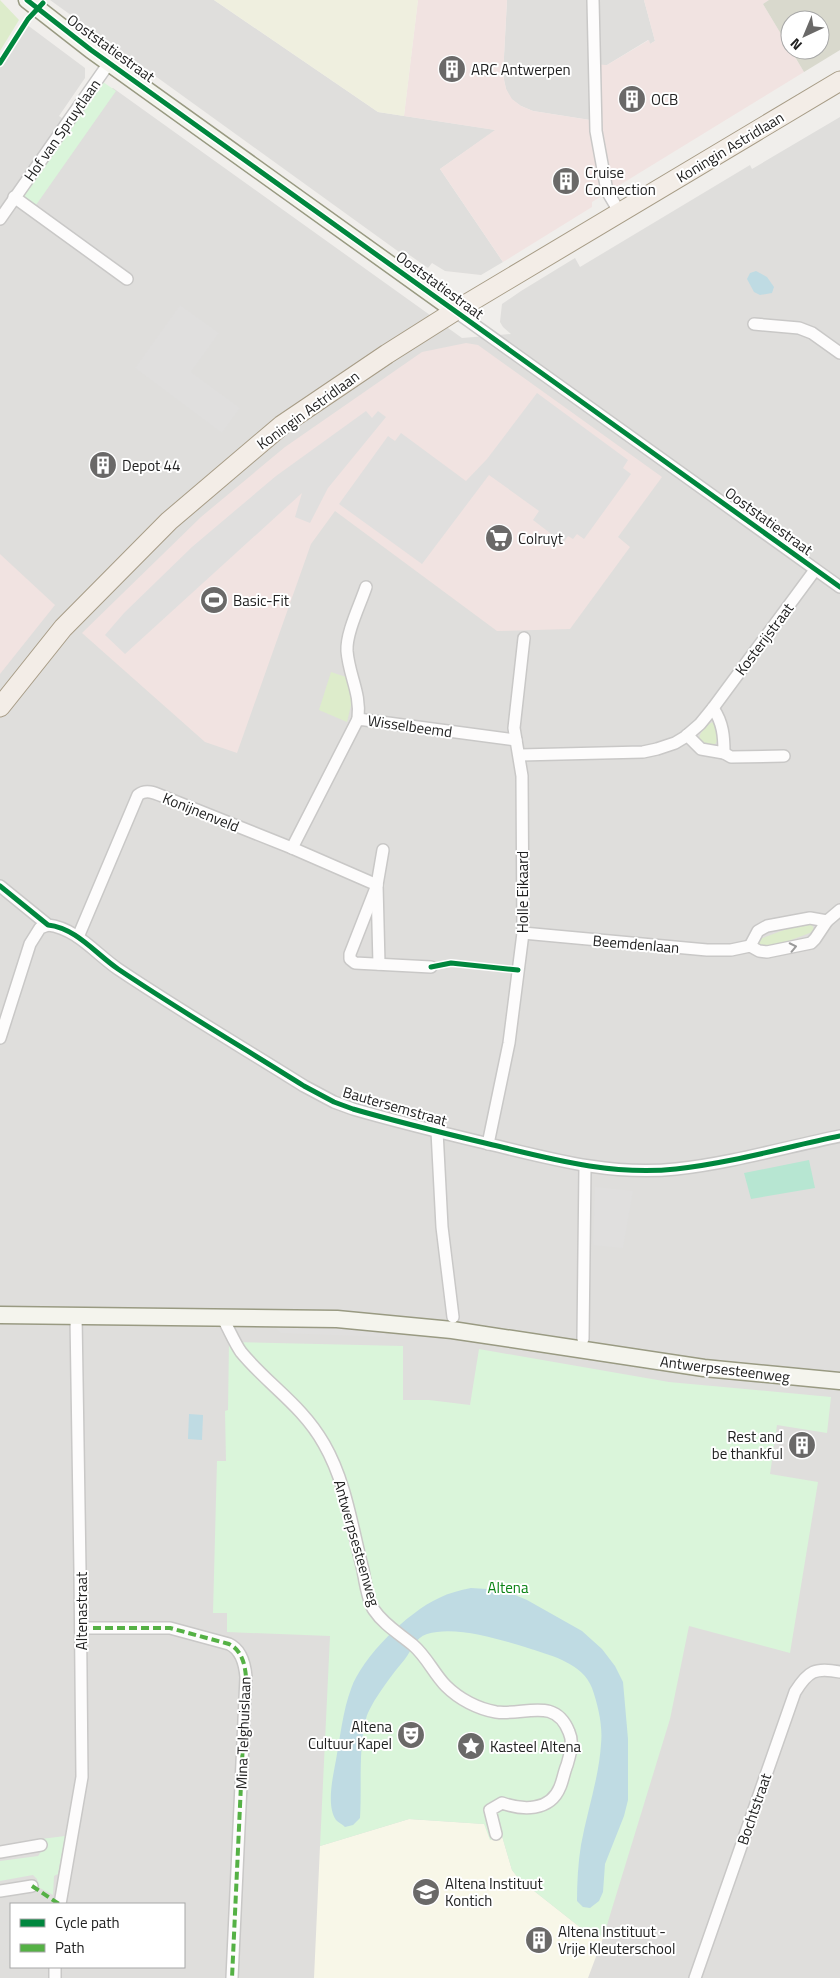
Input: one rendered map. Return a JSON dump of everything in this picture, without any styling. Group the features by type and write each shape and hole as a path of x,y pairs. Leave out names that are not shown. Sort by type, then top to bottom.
{"main road":[{"name":"Koningin Astridlaan","path":"0,707 63,628 169,521 282,425 387,354 455,311 840,81"}],"street":[{"name":"Ooststatiestraat","path":"27,0 109,63 840,588"},
{"path":"593,0 596,131 607,191 620,213"},
{"name":"Hof van Spruytlaan","path":"0,219 14,196 109,63"},
{"name":"Hof van Spruytlaan","path":"14,196 127,279"},
{"path":"754,324 799,328 812,333 840,353"},
{"name":"Kosterijstraat","path":"520,756 643,752 666,747 687,735 713,708 816,570"},
{"path":"358,719 358,695 348,658 347,643 366,588"},
{"name":"Holle Eikaard","path":"488,1144 508,1043 523,933 522,776 514,728 524,638"},
{"path":"713,708 719,717 724,731 724,753"},
{"name":"Wisselbeemd","path":"292,848 358,719 516,740"},
{"path":"687,735 701,749 724,753 731,757 784,756"},
{"name":"Konijnenveld","path":"78,937 138,796 142,792 149,791 292,848 378,885"},
{"path":"379,964 378,885 383,850"},
{"path":"378,885 350,954 350,959 355,964 431,967"},
{"name":"Bautersemstraat","path":"0,886 48,924 56,925 78,937 117,968 320,1095 353,1109 437,1132 585,1167 622,1170 675,1169 733,1159 840,1136"},
{"name":"Beemdenlaan","path":"523,933 707,950 731,950 750,946 759,951 767,952 807,944 815,939 827,921 840,910"},
{"path":"750,946 758,931 767,926 810,918 827,921"},
{"path":"0,1038 30,944 40,928 48,924"},
{"path":"437,1132 442,1227 453,1317"},
{"path":"583,1340 585,1167"},
{"name":"Antwerpsesteenweg","path":"0,1315 337,1319 452,1330 704,1368 840,1381"},
{"name":"Altenastraat","path":"60,1903 82,1777 76,1316"},
{"name":"Antwerpsesteenweg","path":"223,1319 241,1351 314,1425 329,1453 341,1482 373,1609 393,1630 413,1645 447,1687 471,1704 496,1712 542,1709 549,1711 561,1719 570,1734 571,1751 560,1788 549,1800 536,1808 523,1809 502,1803 490,1810 496,1834"},
{"name":"Mina Telghuislaan","path":"81,1628 170,1628 230,1644 240,1654 246,1678 232,1978"},
{"name":"Bochtstraat","path":"695,1978 795,1692 803,1679 810,1673 829,1670 840,1672"},
{"path":"0,1852 41,1845"},
{"path":"0,1891 32,1886"}],"shaded area":[{"path":"50,0 214,0 378,112 496,130 440,169 503,262 481,275 445,271 432,263 428,268 408,254 406,257"},
{"path":"418,0 507,0 503,75 506,89 512,99 521,106 533,111 590,120 589,64 607,65 649,40 650,44 655,41 644,0 769,0 763,4 780,32 780,60 797,60 804,72 592,202 592,207 503,262 440,169 495,130 404,116"},
{"path":"507,0 644,0 655,41 650,44 648,40 607,65 590,120 533,111 511,99 506,89 503,75"},
{"path":"769,0 840,0 840,50 830,56 830,10 780,10 780,32 763,4"},
{"path":"26,24 85,68 85,78 59,116 74,126 98,92 113,88 462,338 511,334 500,322 502,304 521,291 575,258 580,267 750,165 752,169 840,117 840,1978 0,1978 0,66"},
{"path":"797,60 824,60 804,72"},
{"path":"180,305 219,333 191,372 240,408 222,433 135,368"},
{"path":"466,343 478,345 662,477 618,537 630,547 570,629 497,631 335,511 311,544 237,753 205,742 82,633 201,517 285,447 422,352"},
{"path":"537,393 628,460 623,468 631,474 584,539 577,534 573,539 568,536 563,543 533,520 539,511 489,475 422,564 339,504 388,436 395,441 401,433 466,481 487,459"},
{"path":"366,411 372,418 378,411 386,417 328,488 310,523 295,517 302,493 125,654 105,635 124,613 192,547 276,476"},
{"path":"0,554 55,605 0,674"},
{"path":"595,1187 633,1191 623,1248 593,1245"},
{"path":"273,1325 383,1329 388,1337 281,1333"},
{"name":"Altena Instituut Kontich","path":"409,1819 484,1824 502,1836 512,1870 519,1879 581,1928 603,1938 588,1978 314,1978 320,1846"}],"green space":[{"path":"0,0 19,20 0,51"},
{"path":"214,0 418,0 404,116 378,112"},
{"path":"103,82 116,91 36,205 23,196"},
{"path":"331,672 346,677 353,697 347,722 319,710"},
{"path":"713,722 718,738 712,747 707,748 699,740 699,737 703,730"},
{"path":"805,922 811,923 815,931 767,949 759,946 757,940"},
{"path":"809,1160 815,1188 751,1199 744,1173"},
{"name":"Altena","path":"229,1342 403,1346 403,1400 429,1400 470,1405 479,1349 669,1382 831,1397 827,1433 777,1425 770,1474 818,1482 790,1653 689,1626 670,1719 603,1938 581,1928 519,1879 512,1870 502,1836 490,1840 484,1824 409,1819 320,1846 330,1636 227,1632 227,1613 213,1613 217,1461 226,1461 225,1411 228,1410"},
{"path":"65,1836 58,1874 54,1876 53,1895 38,1887 37,1879 33,1875 0,1881 0,1861 38,1856 42,1850 41,1839"}],"water":[{"path":"756,271 767,277 774,287 772,293 760,295 754,292 747,279 750,273"},
{"path":"189,1414 203,1415 202,1440 188,1439"},
{"path":"471,1588 503,1590 527,1600 582,1631 602,1649 615,1666 623,1682 628,1739 628,1800 624,1816 605,1864 603,1892 599,1901 590,1908 583,1907 577,1901 577,1880 581,1845 600,1757 600,1716 588,1680 575,1667 549,1655 519,1645 465,1632 439,1632 427,1634 419,1638 377,1696 368,1712 361,1756 360,1818 353,1825 345,1827 336,1820 333,1814 331,1791 333,1774 346,1706 357,1676 376,1650 400,1625 414,1614 443,1596"}],"marked path":[{"path":"81,1628 170,1628 229,1644 237,1650 242,1658 246,1677 232,1978"},
{"path":"32,1886 58,1903"}],"cycle path":[{"path":"27,0 91,50 840,587"},
{"path":"0,63 28,19 43,3"},
{"path":"0,886 48,925 58,927 77,936 118,969 164,999 304,1086 334,1102 353,1109 535,1155 582,1165 628,1170 652,1171 697,1166 738,1159 840,1136"},
{"path":"431,967 451,963 518,970"}],"place":[{"name":"ARC Antwerpen","path":"452,69"},
{"name":"OCB","path":"632,99"},
{"name":"Cruise Connection","path":"566,181"},
{"name":"Depot 44","path":"103,465"},
{"name":"Colruyt","path":"499,538"},
{"name":"Basic-Fit","path":"214,600"},
{"name":"Rest and be thankful","path":"802,1445"},
{"name":"Altena Cultuur Kapel","path":"411,1735"},
{"name":"Kasteel Altena","path":"471,1746"},
{"name":"Altena Instituut Kontich","path":"426,1892"},
{"name":"Altena Instituut - Vrije Kleuterschool","path":"539,1940"}]}
